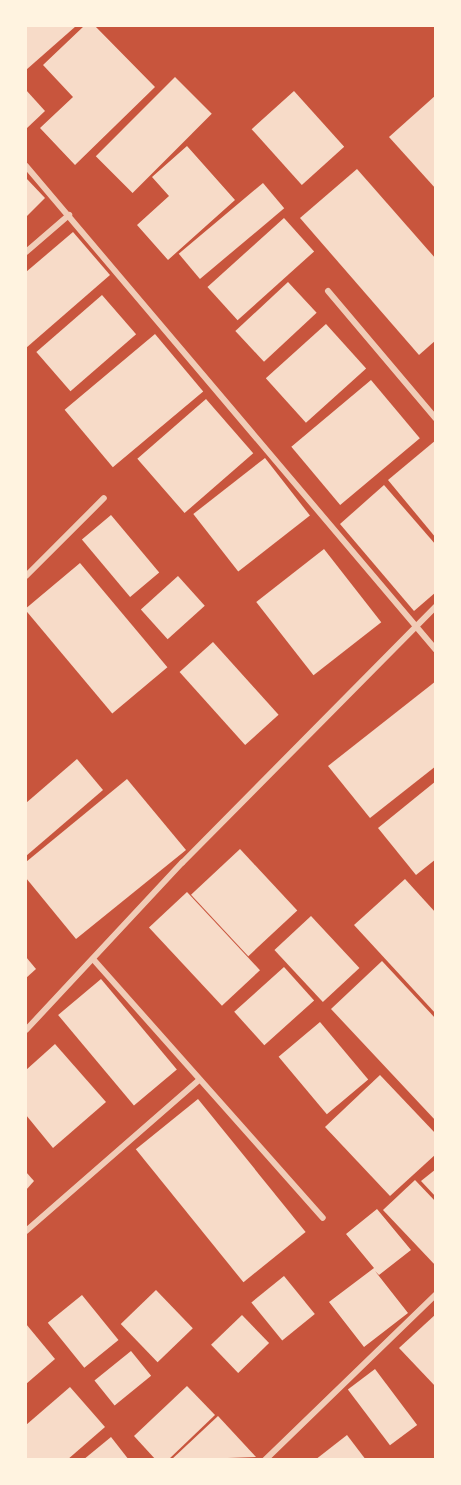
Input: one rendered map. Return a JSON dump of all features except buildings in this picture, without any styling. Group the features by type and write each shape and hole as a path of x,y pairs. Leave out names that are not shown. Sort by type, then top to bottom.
{"street":[{"path":"26,166 435,650"},
{"path":"26,252 69,215"},
{"path":"328,291 435,419"},
{"path":"26,576 104,498"},
{"path":"26,1030 435,606"},
{"path":"93,959 323,1218"},
{"path":"26,1232 199,1080"},
{"path":"265,1460 435,1294"}]}
